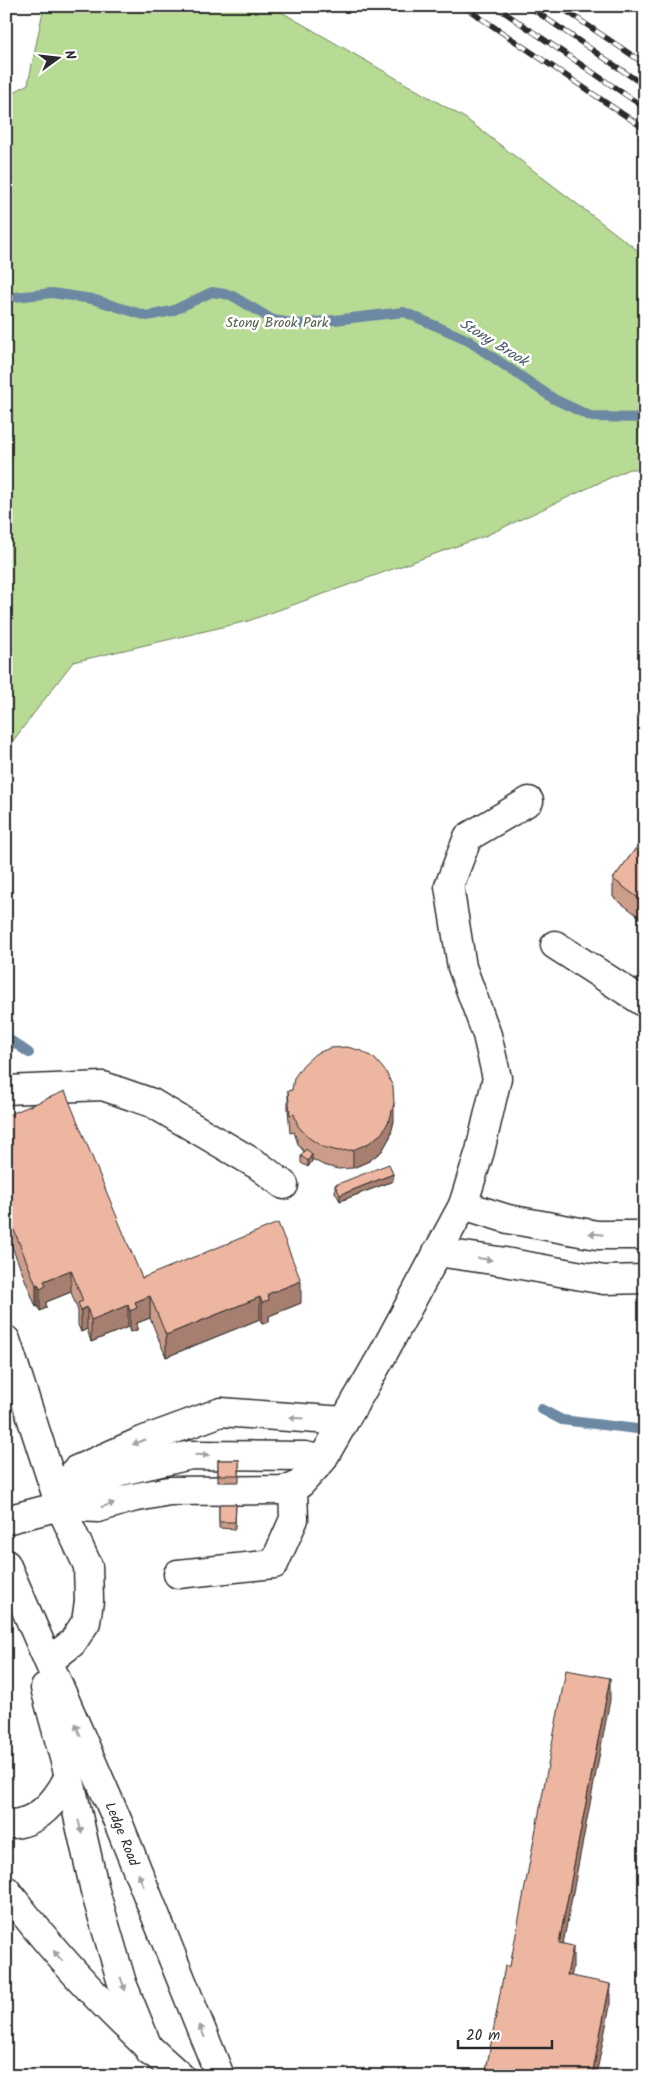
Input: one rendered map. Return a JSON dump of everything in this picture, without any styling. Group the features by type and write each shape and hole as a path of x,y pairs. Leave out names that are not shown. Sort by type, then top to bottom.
{"main road":[{"path":"6,1520 60,1506 98,1508 132,1498 169,1491 281,1490 293,1488 301,1483 322,1460 383,1354 463,1205 480,1151 497,1078 486,1035 462,967 449,886 468,837 529,800"},
{"path":"555,945 645,1003"},
{"path":"6,1090 103,1086 152,1102 259,1166 284,1185"},
{"path":"463,1205 508,1219 597,1234 645,1235"},
{"path":"437,1252 604,1280 645,1279"},
{"path":"6,1340 60,1506 88,1566 89,1601 86,1622 72,1643 48,1661"},
{"path":"60,1506 76,1470 142,1441 221,1412 344,1421"},
{"path":"60,1506 81,1490 121,1470 191,1455 305,1456 322,1460"},
{"path":"178,1574 274,1564 294,1519 293,1488"},
{"name":"Ledge Road","path":"6,1564 118,1822 220,2076"},
{"name":"Ledge Road","path":"20,1594 69,1776 95,1891 122,1983 161,2076"},
{"path":"6,1824 26,1821 38,1815 51,1804 69,1776"},
{"path":"6,1890 49,1945 79,1979 115,2017 180,2076"}],"green space":[{"name":"Stony Brook Park","path":"44,6 271,6 465,118 645,256 645,469 629,469 485,536 248,621 73,662 6,750 6,97 28,84"}],"building":[{"path":"645,836 645,903 613,879"},
{"path":"347,1047 362,1051 375,1059 386,1072 393,1087 394,1103 390,1119 382,1133 369,1143 353,1150 338,1151 323,1147 309,1138 298,1126 294,1114 290,1115 288,1091 292,1090 294,1078 303,1065 315,1054 330,1048"},
{"path":"65,1091 142,1278 278,1223 301,1281 268,1294 269,1300 262,1302 260,1297 166,1335 150,1296 135,1302 137,1308 130,1311 128,1305 91,1320 87,1307 81,1310 78,1303 83,1301 71,1270 44,1281 46,1286 40,1289 38,1284 36,1285 6,1210 6,1116"},
{"path":"306,1149 312,1154 308,1161 301,1156"},
{"path":"389,1164 393,1174 340,1195 335,1185"},
{"path":"218,1460 239,1460 239,1475 218,1475"},
{"path":"219,1504 236,1504 235,1522 219,1522"},
{"path":"566,1670 610,1678 559,1943 573,1946 567,1975 610,1984 592,2076 485,2076 505,1966 510,1966"}],"waterway":[{"name":"Stony Brook","path":"6,298 52,293 92,299 147,316 172,311 212,292 231,295 273,320 299,324 404,312 466,339 554,399 592,417 645,418"},
{"path":"6,1037 29,1053"},
{"path":"541,1409 562,1420 645,1430"}],"railway":[{"path":"463,6 645,129"},
{"path":"495,6 645,108"},
{"path":"528,6 645,86"},
{"path":"559,6 645,64"}]}
